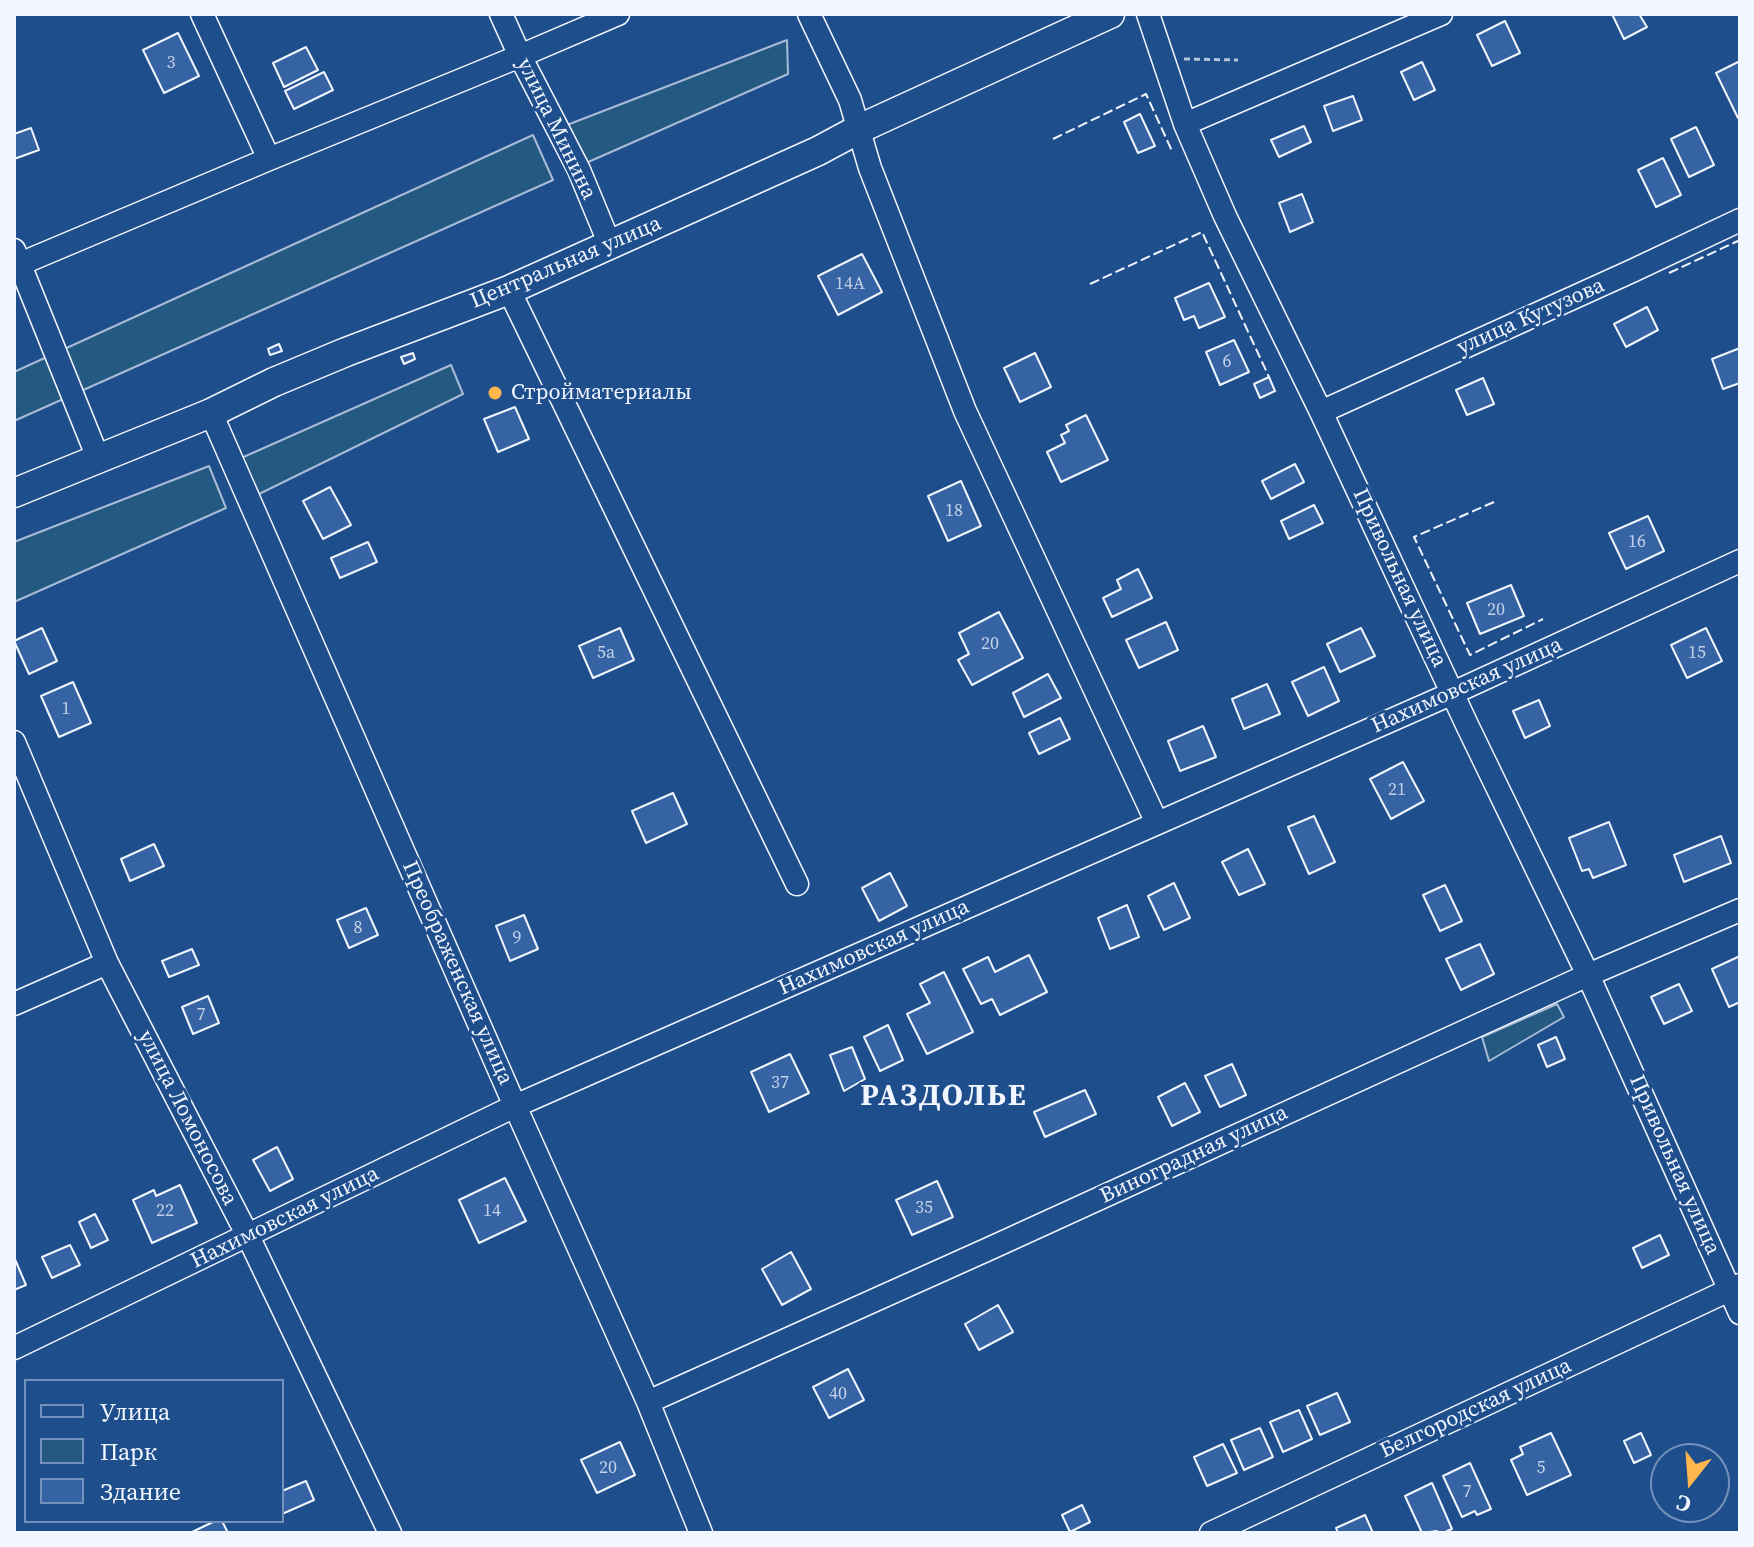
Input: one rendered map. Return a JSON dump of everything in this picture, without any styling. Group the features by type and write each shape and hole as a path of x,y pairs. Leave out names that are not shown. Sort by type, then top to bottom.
{"main road":[{"name":"Центральная улица","path":"14,493 211,413 346,352 509,290 818,151 859,129 1110,14"}],"street":[{"path":"202,14 269,159"},
{"name":"улица Минина","path":"501,14 579,170 610,245"},
{"path":"98,458 17,257 269,159 618,14"},
{"path":"809,14 850,100 876,182 965,411 1157,823"},
{"name":"Привольная улица","path":"1148,14 1185,124 1225,216 1321,412 1735,1287 1740,1313"},
{"path":"1185,124 1441,14"},
{"name":"улица Кутузова","path":"1321,412 1740,220"},
{"path":"509,290 797,884"},
{"name":"Преображенская улица","path":"211,413 648,1402 701,1533"},
{"name":"Нахимовская улица","path":"14,1348 515,1106 1453,693 1740,561"},
{"name":"улица Ломоносова","path":"14,742 107,963 248,1236 385,1531"},
{"name":"Виноградная улица","path":"648,1402 1588,975 1740,910"},
{"path":"14,1004 107,963"},
{"name":"Белгородская улица","path":"1211,1533 1735,1287"}],"path":[{"path":"1164,59 1238,60"}],"green space":[{"path":"787,40 788,74 586,163 567,125"},
{"path":"533,135 553,180 14,421 14,372"},
{"path":"451,365 463,394 257,495 239,459"},
{"path":"209,466 226,508 14,602 14,542"},
{"path":"1557,1004 1564,1017 1489,1061 1482,1037"}],"building":[{"path":"1612,14 1639,14 1647,27 1624,39"},
{"path":"1505,21 1520,53 1492,66 1477,35"},
{"path":"178,33 199,76 164,93 143,50"},
{"path":"306,47 318,70 284,87 273,63"},
{"path":"1740,61 1740,118 1738,118 1716,73"},
{"path":"1422,62 1435,90 1414,100 1401,72"},
{"path":"324,72 333,90 294,109 285,91"},
{"path":"1353,96 1362,120 1333,131 1324,106"},
{"path":"1140,114 1155,146 1138,153 1124,122"},
{"path":"1304,126 1311,142 1279,157 1271,140"},
{"path":"1696,127 1714,165 1689,177 1671,139"},
{"path":"31,128 39,150 14,159 14,134"},
{"path":"1663,158 1681,195 1656,207 1638,170"},
{"path":"1302,194 1313,222 1290,232 1279,203"},
{"path":"862,254 882,292 838,315 818,276"},
{"path":"1209,283 1225,317 1199,328 1194,316 1184,320 1175,298"},
{"path":"1647,307 1658,330 1626,347 1614,324"},
{"path":"1234,340 1249,372 1220,385 1206,352"},
{"path":"279,344 282,351 270,355 268,349"},
{"path":"1740,348 1740,383 1723,389 1712,359"},
{"path":"413,353 415,359 404,364 401,357"},
{"path":"1035,353 1051,387 1020,402 1004,368"},
{"path":"1269,377 1275,391 1260,398 1254,384"},
{"path":"1483,378 1494,404 1467,415 1456,390"},
{"path":"515,407 529,439 498,452 484,419"},
{"path":"1086,415 1108,460 1061,482 1047,452 1065,443 1061,435 1069,431 1066,425"},
{"path":"1295,464 1304,482 1271,499 1262,481"},
{"path":"961,481 981,526 948,541 928,496"},
{"path":"330,487 351,525 323,539 303,501"},
{"path":"1314,505 1323,523 1289,539 1281,521"},
{"path":"1648,516 1664,551 1626,569 1609,533"},
{"path":"368,542 377,562 340,578 331,558"},
{"path":"1138,569 1152,598 1112,617 1103,598 1121,589 1117,580"},
{"path":"1511,585 1524,616 1480,634 1467,603"},
{"path":"999,612 1023,658 972,685 958,660 969,654 959,633"},
{"path":"1166,622 1178,650 1139,668 1126,640"},
{"path":"42,628 57,661 29,674 14,641"},
{"path":"620,628 634,660 593,678 579,646"},
{"path":"1361,628 1375,656 1340,672 1327,644"},
{"path":"1706,628 1722,661 1687,678 1671,645"},
{"path":"1324,667 1339,701 1308,716 1292,682"},
{"path":"1048,674 1061,698 1024,717 1013,693"},
{"path":"73,682 91,723 59,737 41,696"},
{"path":"1267,684 1280,714 1244,729 1232,699"},
{"path":"1539,700 1550,726 1525,738 1513,711"},
{"path":"1060,718 1070,739 1039,754 1029,733"},
{"path":"1203,726 1216,757 1180,771 1168,741"},
{"path":"1403,762 1424,801 1391,819 1370,779"},
{"path":"673,793 687,824 646,843 632,811"},
{"path":"1314,816 1335,862 1309,874 1288,827"},
{"path":"1609,822 1626,865 1593,878 1589,869 1582,871 1569,838"},
{"path":"1721,836 1731,863 1684,882 1674,855"},
{"path":"154,844 164,866 130,881 121,859"},
{"path":"1248,849 1265,884 1239,895 1222,862"},
{"path":"890,873 907,906 879,921 862,888"},
{"path":"1174,883 1190,918 1164,930 1148,896"},
{"path":"1445,885 1462,921 1440,931 1423,895"},
{"path":"1127,905 1139,937 1110,949 1098,918"},
{"path":"366,908 378,935 349,948 337,920"},
{"path":"524,915 538,949 510,961 496,926"},
{"path":"1480,944 1494,974 1461,990 1446,959"},
{"path":"192,949 199,965 169,977 162,961"},
{"path":"1029,955 1047,992 1000,1015 992,999 981,1004 963,969 988,957 995,972"},
{"path":"1740,956 1740,1002 1729,1007 1712,969"},
{"path":"944,972 973,1032 927,1054 907,1014 930,1003 920,984"},
{"path":"1679,984 1692,1011 1664,1024 1651,997"},
{"path":"208,996 219,1023 193,1034 182,1007"},
{"path":"888,1025 903,1060 880,1071 864,1037"},
{"path":"1556,1037 1565,1059 1547,1067 1538,1045"},
{"path":"852,1047 865,1079 844,1091 830,1055"},
{"path":"790,1054 809,1093 769,1112 751,1072"},
{"path":"1232,1064 1246,1095 1220,1107 1205,1076"},
{"path":"1185,1083 1200,1112 1172,1126 1158,1097"},
{"path":"1085,1090 1096,1114 1045,1137 1034,1112"},
{"path":"277,1147 293,1179 270,1191 253,1160"},
{"path":"505,1178 526,1221 479,1243 459,1200"},
{"path":"937,1181 953,1217 912,1235 896,1200"},
{"path":"180,1185 197,1223 152,1243 133,1200 154,1190 156,1196"},
{"path":"95,1214 108,1240 91,1248 79,1222"},
{"path":"1660,1235 1669,1255 1642,1268 1633,1248"},
{"path":"70,1245 80,1265 52,1278 42,1257"},
{"path":"791,1252 811,1289 782,1305 762,1269"},
{"path":"14,1257 26,1285 14,1290"},
{"path":"998,1305 1013,1332 979,1350 965,1324"},
{"path":"848,1369 864,1400 829,1418 813,1387"},
{"path":"1337,1393 1350,1422 1320,1435 1307,1406"},
{"path":"1299,1410 1312,1439 1283,1452 1270,1422"},
{"path":"1260,1428 1273,1457 1244,1470 1231,1440"},
{"path":"1551,1433 1571,1475 1527,1495 1511,1460 1523,1454 1520,1447"},
{"path":"1641,1433 1650,1455 1634,1463 1624,1441"},
{"path":"620,1442 635,1475 597,1493 581,1460"},
{"path":"1223,1444 1237,1473 1207,1486 1194,1457"},
{"path":"1470,1463 1491,1509 1462,1517 1443,1476"},
{"path":"306,1481 314,1500 284,1513 284,1490"},
{"path":"1432,1483 1452,1529 1443,1533 1422,1533 1405,1496"},
{"path":"1082,1505 1090,1522 1070,1532 1062,1515"},
{"path":"1365,1515 1373,1533 1338,1533 1336,1528"},
{"path":"211,1523 223,1523 228,1533 190,1533"}],"fence":[{"path":"1053,139 1146,94 1172,151"},
{"path":"1090,284 1202,232 1269,377"},
{"path":"1669,273 1740,240"},
{"path":"1494,502 1414,537 1470,655 1543,619"}],"place":[{"name":"Стройматериалы","path":"495,393"}],"district":[{"name":"РАЗДОЛЬЕ","path":"944,1097"}]}
